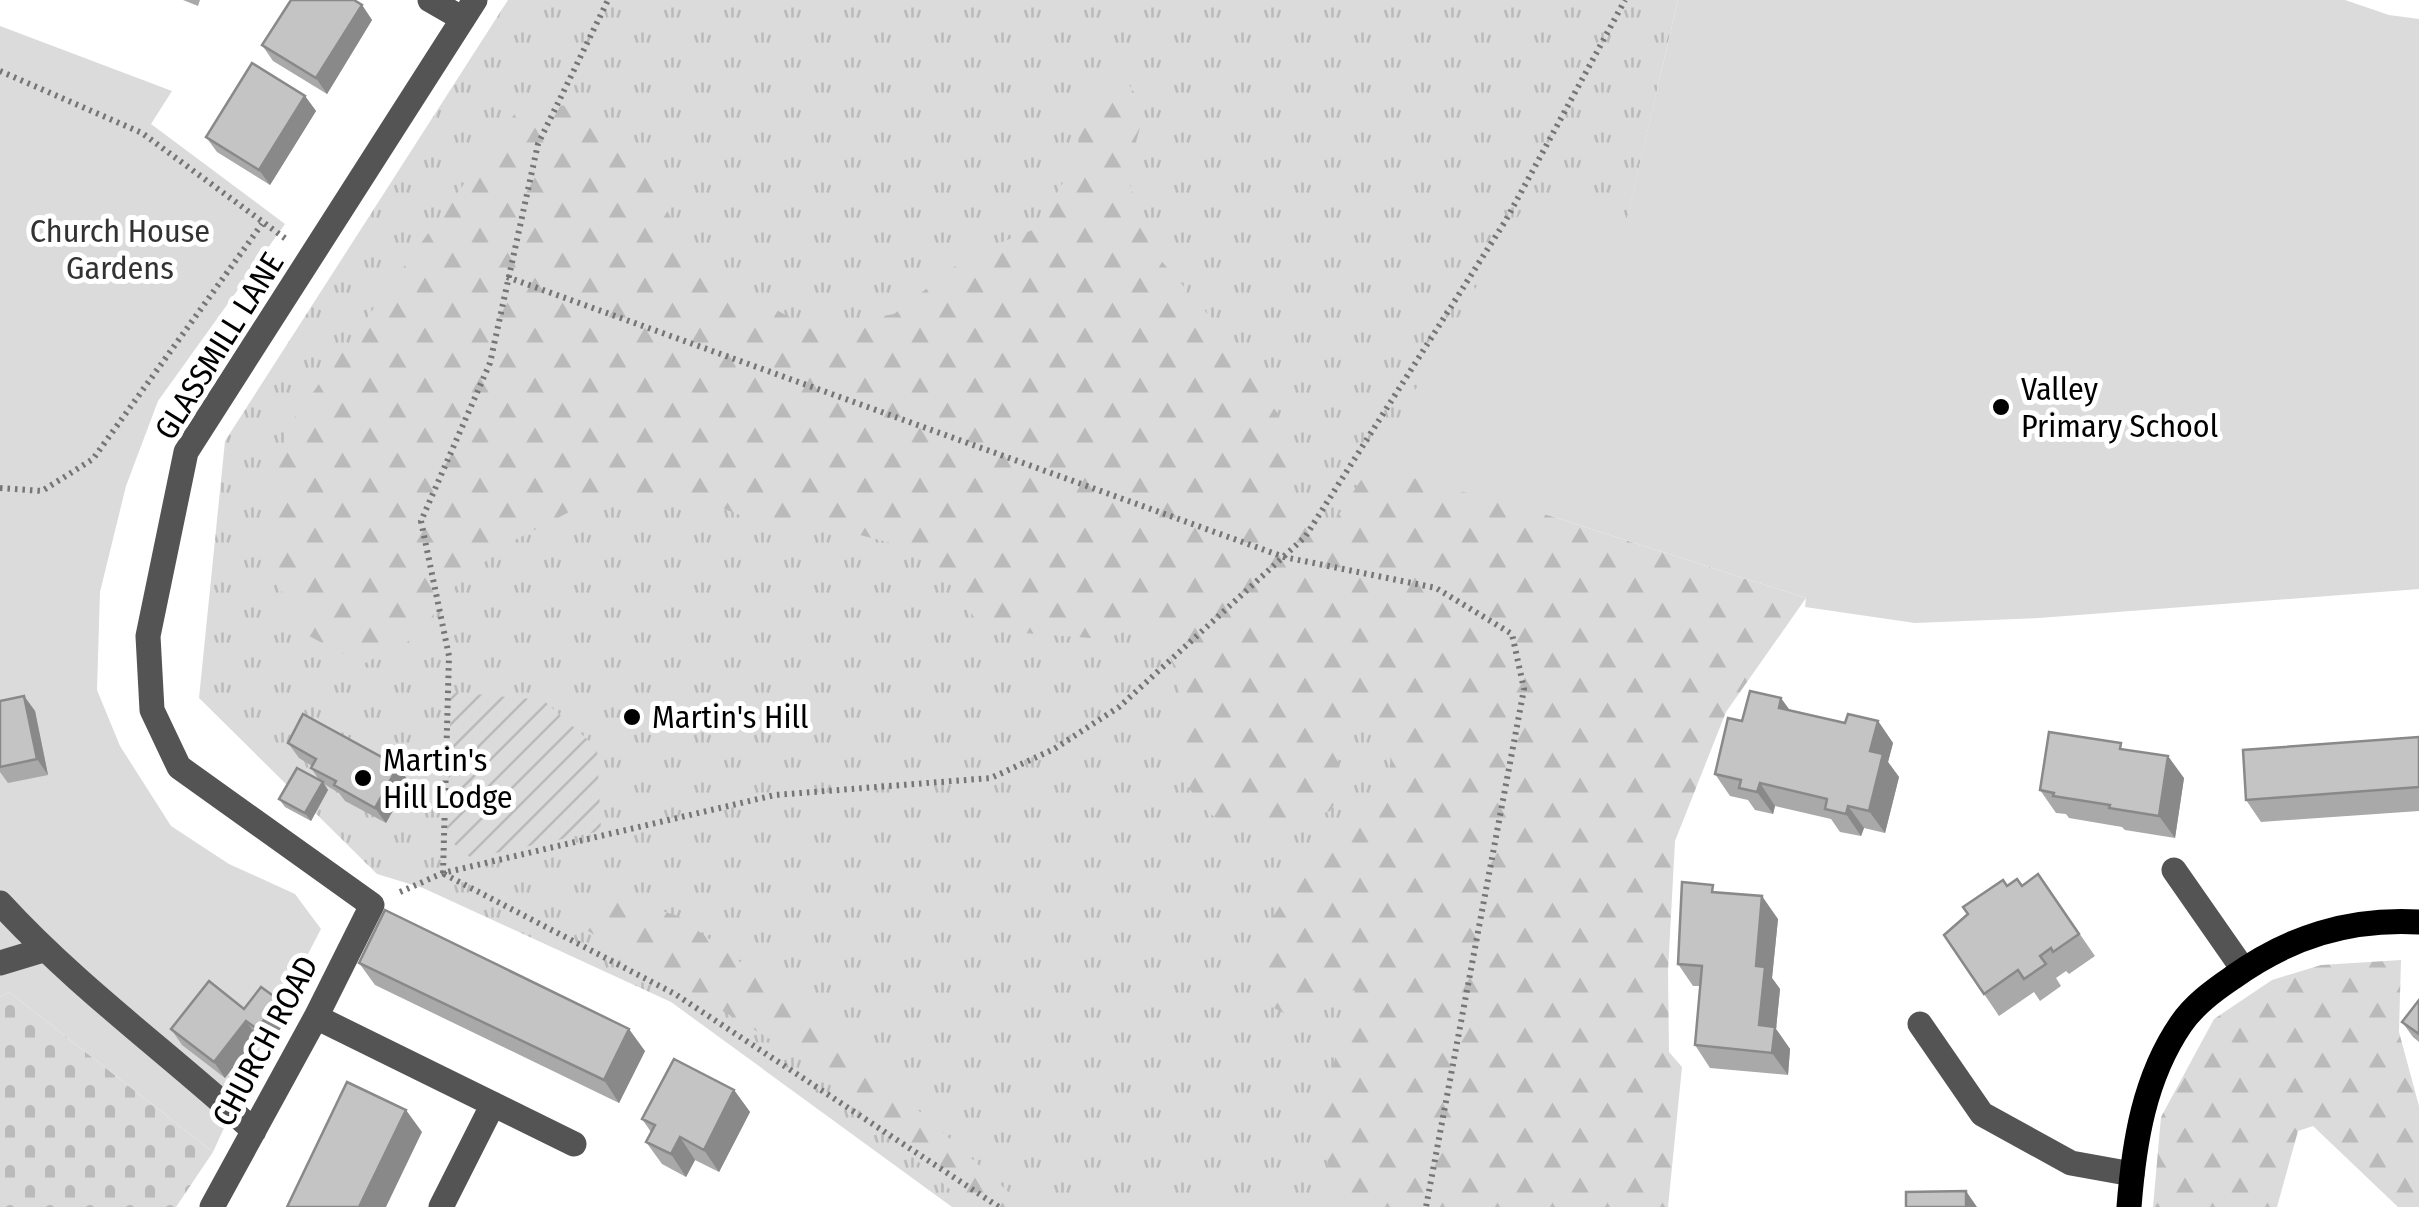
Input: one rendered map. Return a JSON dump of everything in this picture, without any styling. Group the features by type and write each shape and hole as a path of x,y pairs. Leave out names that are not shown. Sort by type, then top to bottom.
{"main road":[{"path":"2130,1207 2143,1110 2170,1044 2199,1004 2273,951 2324,930 2372,922 2419,922"}],"street":[{"path":"430,0 469,10"},
{"name":"GLASSMILL LANE","path":"372,905 179,767 152,710 148,636 186,452 469,10"},
{"path":"2174,870 2243,970"},
{"path":"0,903 43,950 254,1131"},
{"name":"CHURCH ROAD","path":"212,1207 316,1018 372,905"},
{"path":"0,962 43,950"},
{"path":"316,1018 574,1144"},
{"path":"1920,1024 1982,1114 2070,1164 2132,1174"},
{"path":"441,1207 493,1104"}],"path":[{"path":"443,873 449,656 421,521 490,363 538,144 608,0"},
{"path":"372,905 443,873 775,794 992,778 1054,749 1119,706 1305,537 1506,220 1625,0"},
{"path":"0,72 142,133 262,224 312,255"},
{"path":"0,488 42,492 94,460 262,224"},
{"path":"507,277 1284,556 1436,588 1512,634 1524,689 1426,1207"},
{"path":"443,873 675,994 998,1207"}],"green space":[{"path":"508,0 1678,0 1551,516 1353,1207 952,1207 671,1002 423,888 377,874 199,698 225,441"},
{"name":"Valley Primary School","path":"1678,0 2345,0 2389,15 2419,19 2419,589 2039,618 1915,623 1805,607 1806,598 1551,516 1370,466 1531,195 1627,218"},
{"name":"Church House Gardens","path":"0,26 172,91 151,124 285,224 158,401 126,486 100,592 97,690 120,746 171,826 229,864 295,894 321,929 271,1025 213,1152 9,992 0,997"},
{"path":"1120,71 1145,109 1127,175 1150,248 1213,320 1278,414 1293,487 1323,539 1370,466 1551,516 1806,598 1726,712 1675,841 1668,971 1669,1052 1682,1067 1668,1207 1336,1207 1327,1160 1323,1100 1355,990 1326,998 1307,1025 1274,1008 1261,970 1269,923 1324,838 1384,805 1390,763 1388,737 1374,716 1361,708 1343,719 1332,736 1344,788 1330,811 1272,827 1236,826 1219,820 1204,808 1176,765 1172,741 1179,687 1155,621 1104,639 1024,633 974,617 927,552 832,528 764,524 676,491 575,509 505,545 452,589 417,637 363,664 307,635 271,573 270,495 290,424 524,101 600,110 651,177 693,264 811,329 894,314 971,254 1035,229 1076,161 1082,108"},
{"path":"451,692 543,700 597,748 601,831 471,858 447,838"},
{"path":"614,896 678,916 820,1021 1025,1207 970,1207 795,1054 583,928"},
{"path":"2401,960 2399,1032 2419,1106 2419,1207 2398,1207 2313,1126 2298,1131 2277,1207 2153,1207 2161,1117 2214,1019 2272,980 2321,965"},
{"path":"9,992 213,1152 176,1207 0,1207 0,997"}],"building":[{"path":"291,0 354,0 362,5 316,78 262,45"},
{"path":"252,63 305,96 259,170 206,137"},
{"path":"1750,691 1781,698 1779,708 1845,723 1848,714 1878,721 1870,751 1883,754 1869,811 1848,806 1846,814 1825,809 1827,799 1760,783 1757,792 1739,788 1741,780 1715,774 1728,718 1742,721"},
{"path":"24,696 37,759 0,767 0,701"},
{"name":"Martin's Hill Lodge","path":"303,714 398,766 375,808 311,768 316,759 288,743"},
{"path":"2049,732 2121,743 2120,749 2168,756 2159,816 2053,796 2054,793 2040,790"},
{"path":"2419,737 2419,787 2246,800 2243,750"},
{"path":"297,768 323,782 305,813 279,799"},
{"path":"2038,874 2079,934 2040,956 2046,964 2024,979 2018,970 1984,994 1944,935 1968,914 1963,907 2003,880 2007,886 2017,879 2022,886"},
{"path":"1682,882 1713,885 1712,892 1762,896 1756,966 1765,967 1759,1025 1775,1027 1772,1053 1695,1045 1702,966 1678,964"},
{"path":"385,910 629,1029 604,1080 359,963"},
{"path":"209,981 244,1009 261,987 279,1000 257,1029 246,1021 214,1062 171,1029"},
{"path":"2419,1000 2419,1034 2402,1022"},
{"path":"674,1059 734,1090 704,1150 680,1137 671,1154 646,1142 655,1125 642,1119"},
{"path":"347,1082 406,1110 359,1207 287,1207"},
{"path":"1966,1191 1966,1207 1906,1207 1906,1192"}],"place":[{"name":"Valley Primary School","path":"2001,407"},
{"name":"Martin's Hill","path":"632,717"},
{"name":"Martin's Hill Lodge","path":"363,778"}]}
